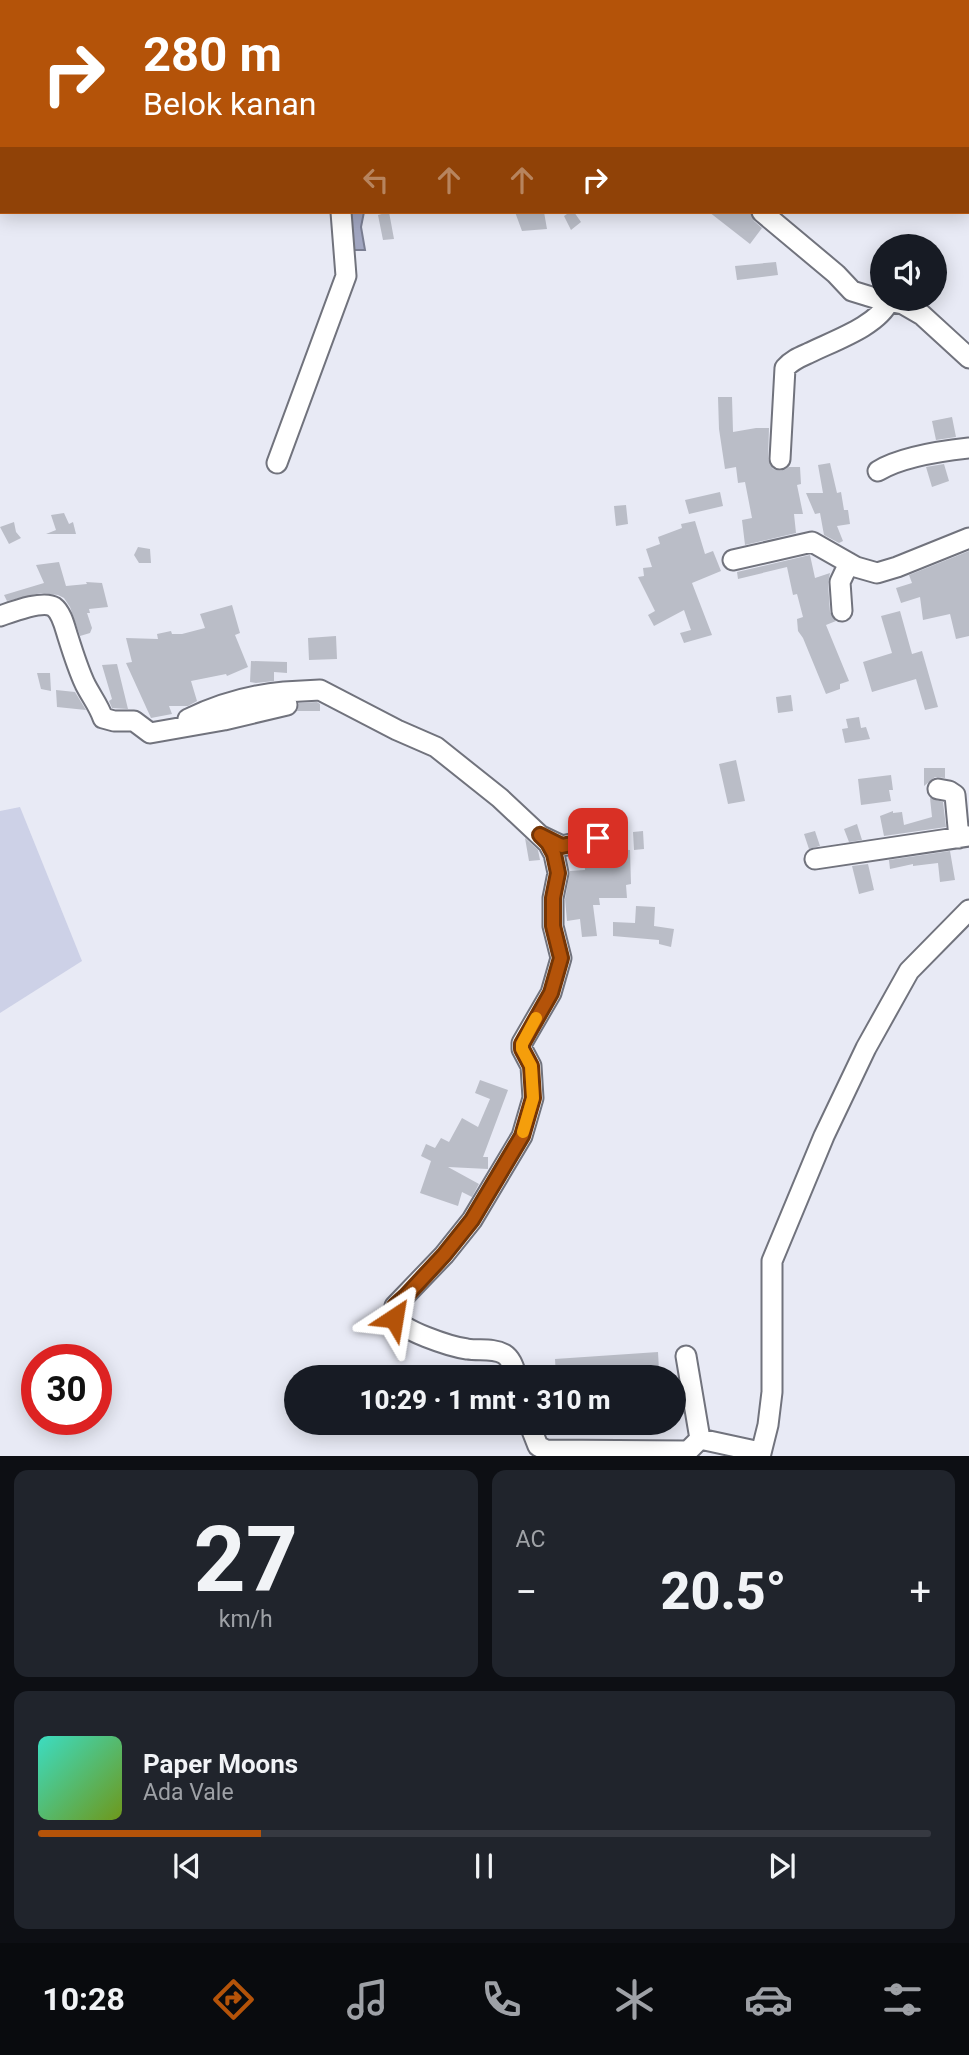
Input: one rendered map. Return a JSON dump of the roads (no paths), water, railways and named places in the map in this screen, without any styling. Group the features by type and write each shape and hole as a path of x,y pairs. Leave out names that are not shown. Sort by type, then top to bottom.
{"street":[{"path":"277,463 346,276 341,214"},
{"path":"764,214 836,274 852,291 870,297"},
{"path":"780,460 785,368 795,360 879,316 882,311"},
{"path":"915,311 969,358"},
{"path":"878,471 893,462 969,449"},
{"path":"733,560 813,542 866,571 884,572 969,538"},
{"path":"842,611 840,582 849,563"},
{"path":"0,616 37,605 54,607 64,625 85,684 103,719 134,721 150,733 287,705 284,692 320,690 436,747 489,789 548,843 554,854 558,873 553,898 553,926 561,958 551,993 522,1044 531,1066 533,1098 522,1136 472,1220 444,1255 395,1306 393,1312 394,1318 402,1326 434,1340 467,1349 502,1353 513,1365"},
{"path":"815,859 964,837 955,795 938,789"},
{"path":"540,835 562,846 598,838"},
{"path":"700,1439 760,1454 768,1425 772,1392 772,1261 824,1136 866,1048 909,971 969,910"},
{"path":"686,1356 700,1439"},
{"path":"534,1435 538,1446 546,1450 683,1452 690,1450 700,1439"}]}
